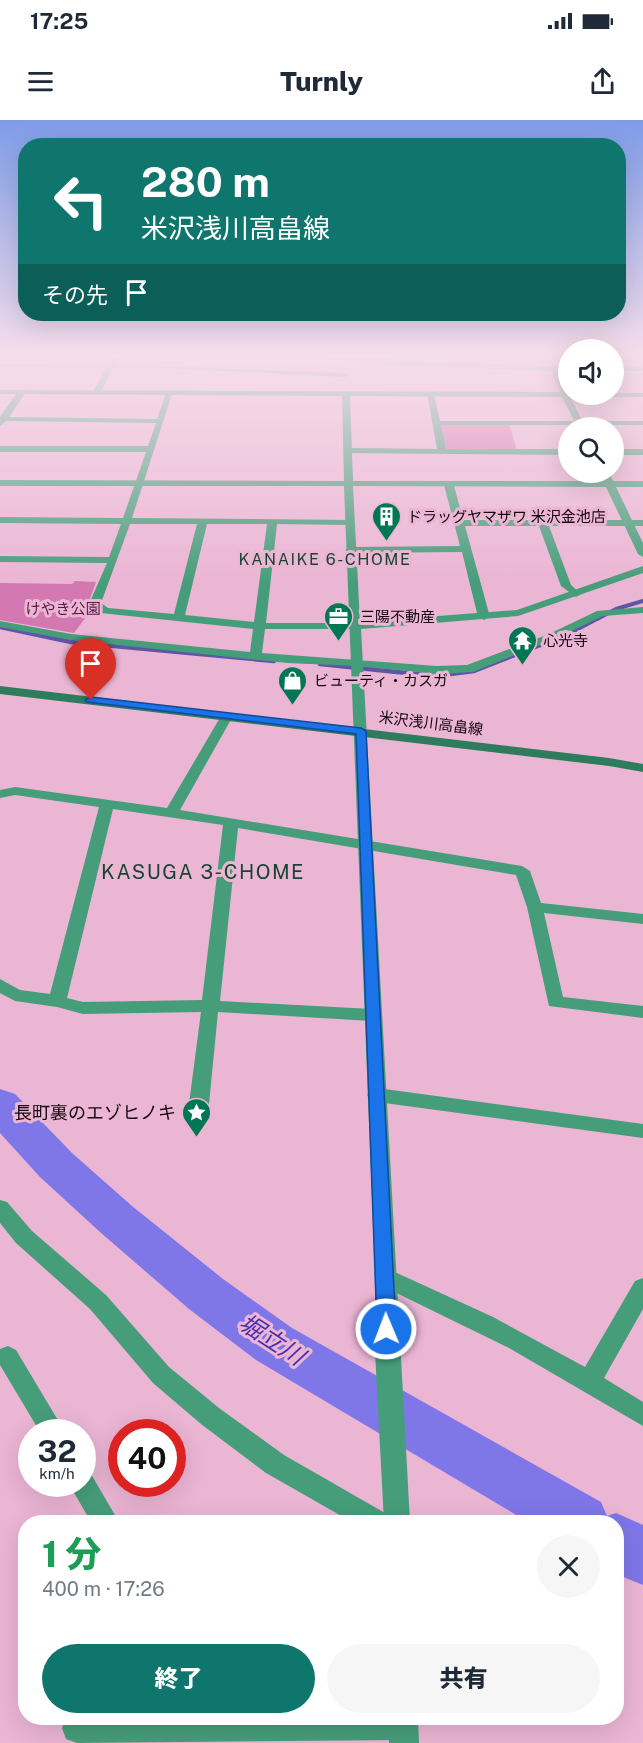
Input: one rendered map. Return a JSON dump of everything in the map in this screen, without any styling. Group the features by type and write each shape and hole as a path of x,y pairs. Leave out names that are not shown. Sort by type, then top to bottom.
{"main road":[{"name":"米沢浅川高畠線","path":"0,690 361,731 643,768"}],"street":[{"path":"156,431 113,560 95,604 105,611 262,626 355,626 484,617 518,613 643,569"},
{"path":"347,431 350,550 361,731 372,1015 386,1278 390,1515"},
{"path":"438,431 442,452"},
{"path":"0,449 149,449"},
{"path":"347,451 558,452"},
{"path":"624,452 643,452"},
{"path":"0,483 643,484"},
{"path":"609,484 643,554"},
{"path":"449,485 484,617"},
{"path":"0,520 350,522"},
{"path":"179,618 203,521"},
{"path":"256,655 262,626 272,522"},
{"path":"460,523 643,524"},
{"path":"543,523 566,586 576,594"},
{"path":"350,550 466,549"},
{"path":"0,559 113,560"},
{"path":"0,624 71,637 437,670 469,669 553,636 601,613 643,610"},
{"path":"171,814 227,716"},
{"path":"0,795 15,791 231,822 522,871 535,908 555,1002 643,1012"},
{"path":"57,1001 107,806"},
{"path":"199,1104 231,822"},
{"path":"535,908 643,918"},
{"path":"0,986 15,995 57,1001 83,1008 210,1006 372,1015"},
{"path":"377,1095 643,1131"},
{"path":"0,1208 24,1237 98,1302 161,1375 194,1402 275,1464 384,1515"},
{"path":"386,1278 426,1295 590,1381 643,1415"},
{"path":"590,1381 643,1288"},
{"path":"8,1357 44,1419"},
{"path":"91,1497 102,1515"},
{"path":"78,1725 77,1728 403,1728"}],"green space":[{"path":"442,431 511,431 517,451 446,450"},
{"name":"けやき公園","path":"75,581 96,582 87,607 89,613 74,633 0,620 0,583 72,584"}],"waterway":[{"path":"597,619 616,609 643,601"},
{"path":"320,664 435,676 474,671 566,635 600,617"},
{"path":"0,627 71,642 274,661"},
{"name":"堀立川","path":"0,1105 56,1165 116,1219 206,1294 274,1344 569,1515"},
{"name":"堀立川","path":"624,1546 643,1556"}],"place":[{"name":"ドラッグヤマザワ 米沢金池店","path":"386,542"},
{"name":"三陽不動産","path":"339,642"},
{"name":"心光寺","path":"522,666"},
{"name":"ビューティ・カスガ","path":"293,706"},
{"name":"長町裏のエゾヒノキ","path":"197,1138"}],"district":[{"name":"KANAIKE 6-CHOME","path":"325,559"},
{"name":"KASUGA 3-CHOME","path":"203,872"}],"route":[{"path":"91,700 361,731 372,1015 386,1278 386,1329"}]}
